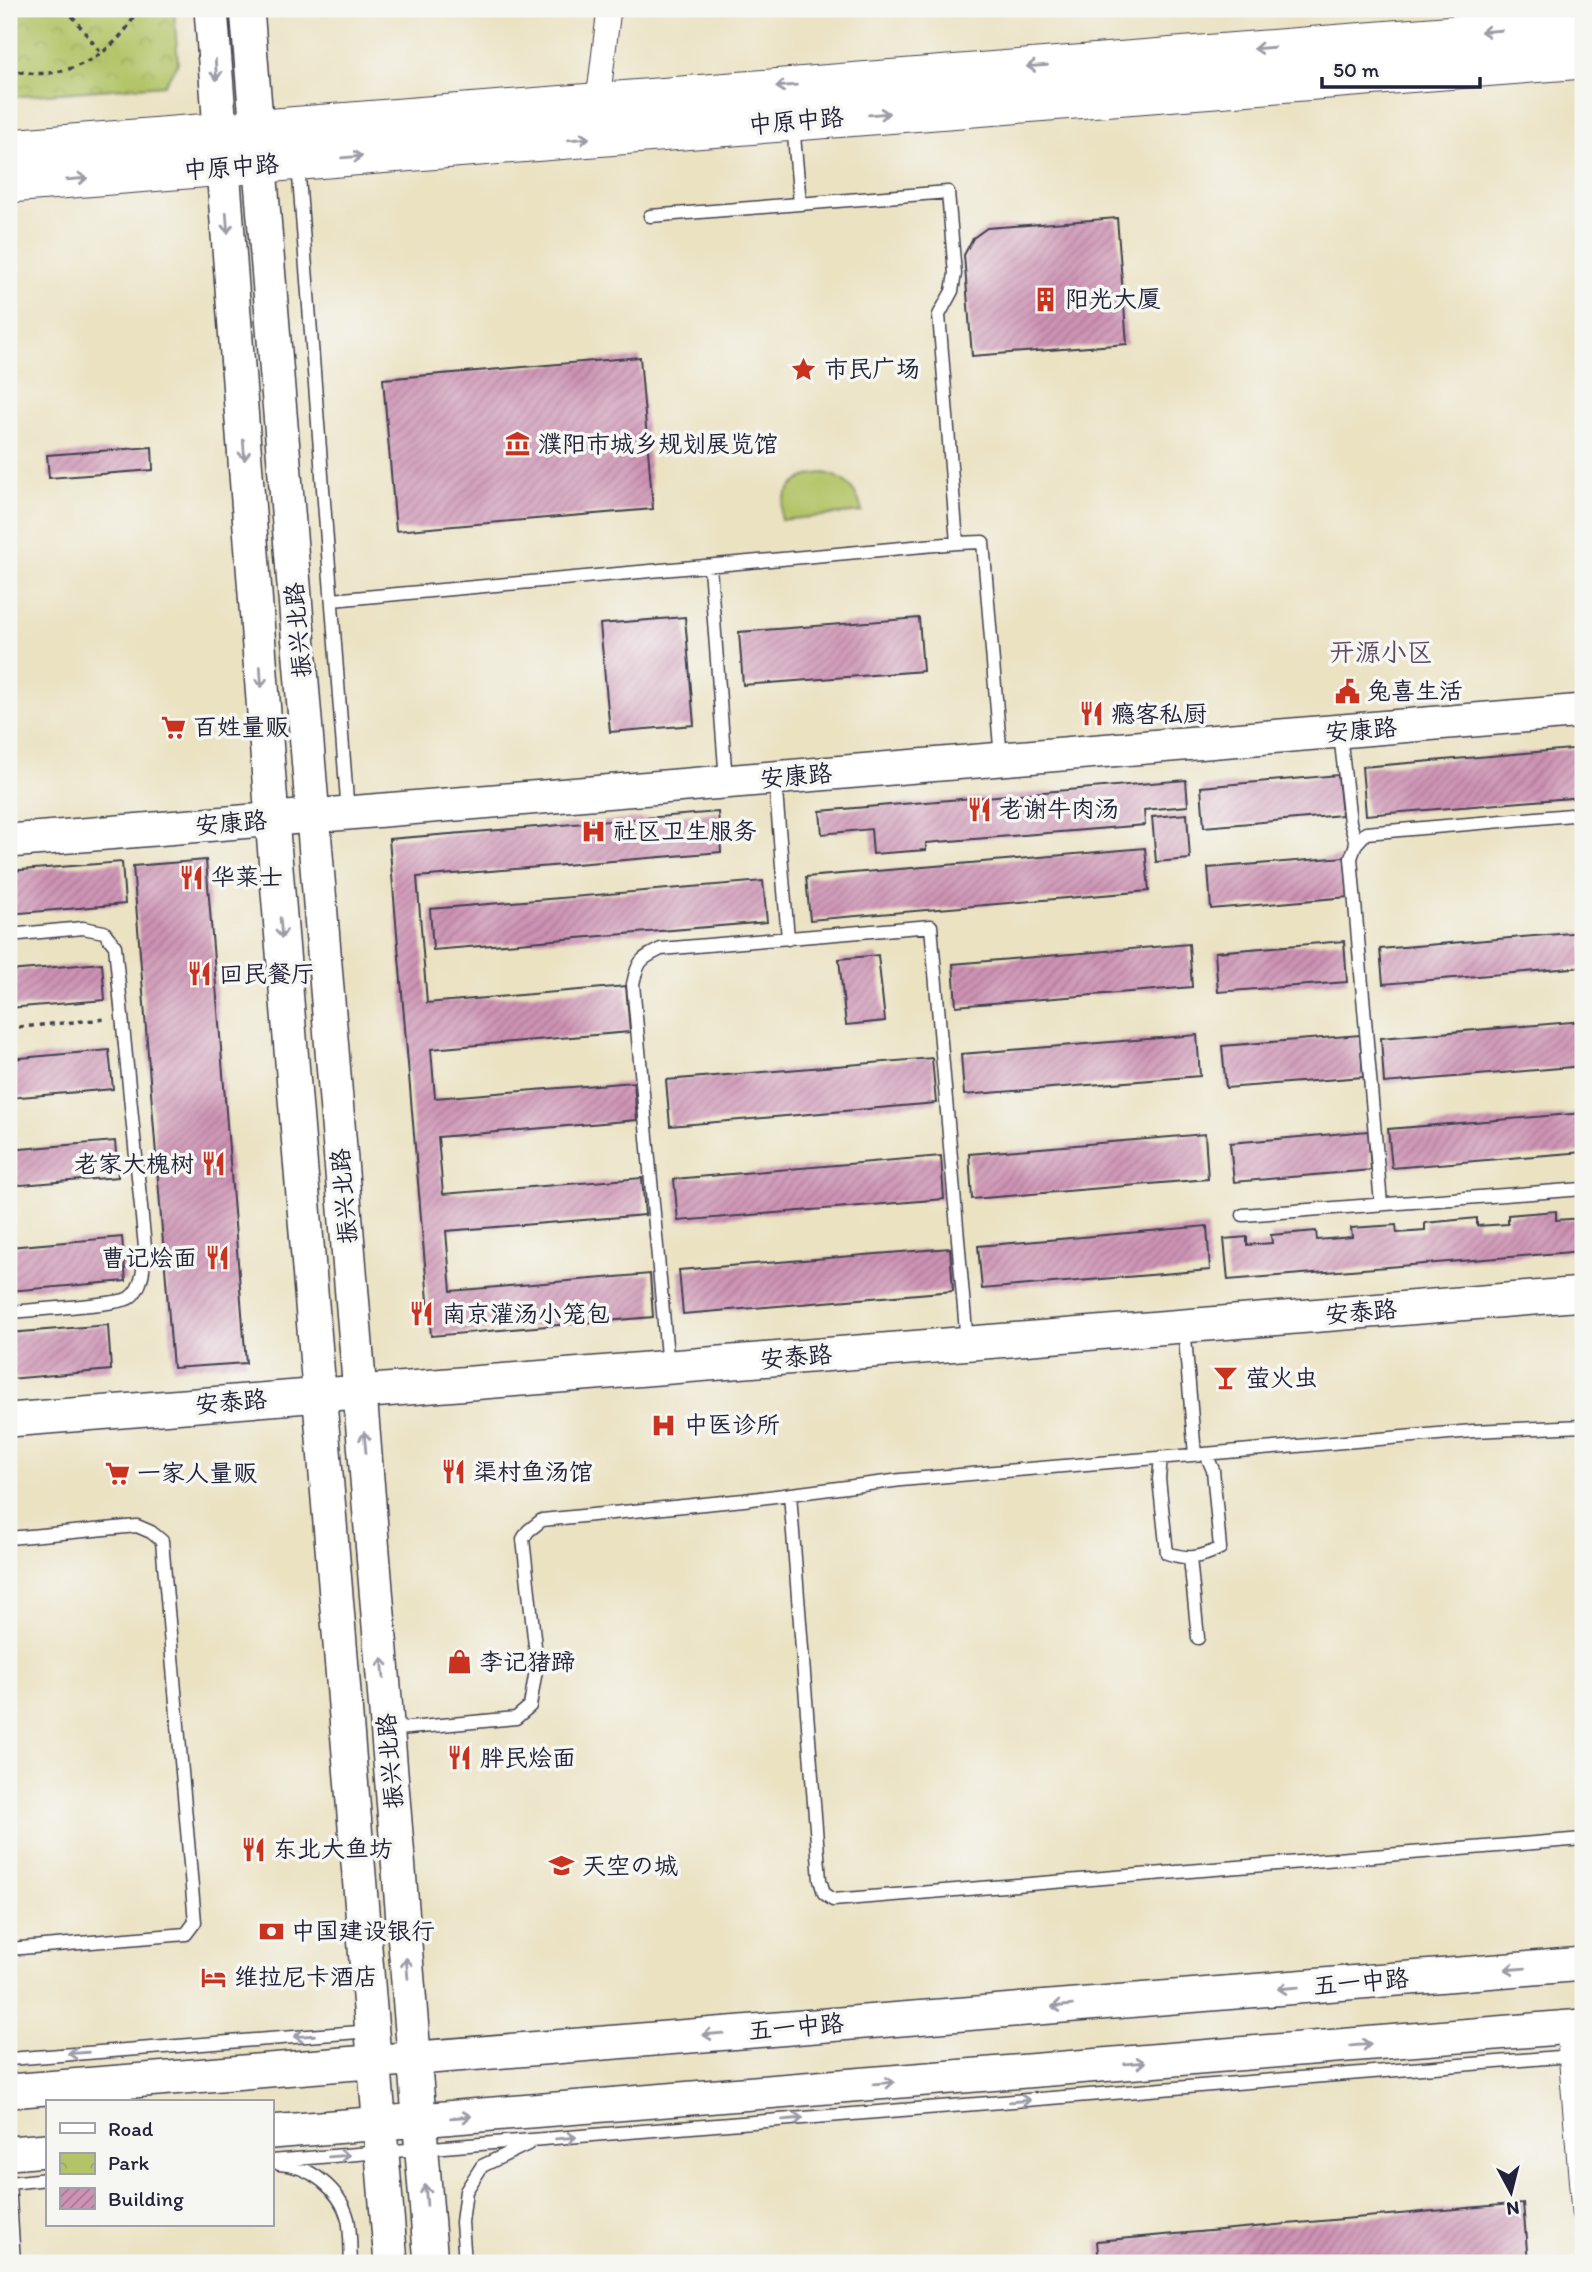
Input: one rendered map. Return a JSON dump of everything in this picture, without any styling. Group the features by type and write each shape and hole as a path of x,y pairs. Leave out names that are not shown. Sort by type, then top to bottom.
{"main road":[{"name":"中原中路","path":"9,148 1583,24"},
{"name":"中原中路","path":"9,184 1583,60"}],"street":[{"name":"振兴北路","path":"211,9 272,819 391,2263"},
{"name":"振兴北路","path":"247,9 431,2263"},
{"path":"598,101 609,9"},
{"name":"安康路","path":"9,841 1583,711"},
{"name":"安泰路","path":"9,1420 1583,1294"},
{"name":"五一中路","path":"9,2091 373,2046 415,2058 1583,1964"},
{"path":"273,2132 381,2138 1576,2041 1583,2212"},
{"path":"9,2153 46,2150"}],"lane":[{"path":"793,121 800,204"},
{"path":"298,161 348,813"},
{"path":"650,216 948,192 955,274 952,291 939,315 957,543"},
{"path":"332,600 983,542 1001,759"},
{"path":"710,567 726,782"},
{"path":"1340,731 1350,822 1356,844"},
{"path":"775,778 788,939"},
{"path":"1381,1204 1351,858 1356,844 1366,833 1583,814"},
{"path":"668,1367 633,984 637,966 643,958 661,949 931,926 967,1343"},
{"path":"9,935 83,928 104,932 115,946 145,1247 143,1272 138,1287 129,1299 9,1312"},
{"path":"1243,1215 1583,1189"},
{"path":"1161,1458 1159,1479 1167,1553 1190,1558 1207,1555 1220,1548 1213,1470 1200,1454 1184,1326"},
{"path":"388,1730 516,1718 530,1706 537,1664 523,1539 527,1531 542,1520 901,1480 1473,1431 1583,1426"},
{"path":"790,1494 820,1880 824,1894 833,1900 1583,1839"},
{"path":"9,1538 137,1526 162,1541 195,1922 186,1934 9,1949"},
{"path":"1190,1558 1198,1638"},
{"path":"421,2135 540,2140 1576,2041"},
{"path":"9,2059 373,2046"},
{"path":"273,2163 381,2138"},
{"path":"465,2263 462,2222 466,2191 482,2166 540,2140"},
{"path":"273,2163 319,2176 341,2201 348,2219 351,2263"},
{"path":"15,2263 9,2183 46,2179"}],"path":[{"path":"9,72 46,74 75,68 102,54 122,35 138,9"},
{"path":"72,16 102,54"},
{"path":"9,34 13,23"},
{"path":"9,1028 122,1018"}],"green space":[{"path":"9,9 174,9 178,63 164,85 9,97"},
{"path":"825,473 850,486 858,498 862,512 781,520 781,510 792,486 806,477"}],"building":[{"name":"阳光大厦","path":"1117,218 1127,344 972,356 964,255 973,238 987,228"},
{"name":"濮阳市城乡规划展览馆","path":"640,357 653,509 396,531 383,379"},
{"path":"152,447 153,470 49,478 47,455"},
{"path":"685,617 694,725 610,732 600,624"},
{"path":"919,618 923,671 743,685 739,632"},
{"path":"1583,748 1583,797 1366,815 1362,767"},
{"path":"1338,775 1342,815 1204,827 1201,787"},
{"path":"1186,780 1188,806 1144,810 1145,825 926,843 926,850 873,854 871,829 822,834 820,811"},
{"path":"718,812 721,852 417,877 427,1003 626,986 630,1032 431,1049 435,1098 634,1082 637,1120 438,1137 443,1194 642,1178 645,1215 446,1231 451,1291 650,1274 653,1317 431,1336 389,839"},
{"path":"1187,814 1190,859 1156,862 1152,817"},
{"path":"1145,848 1149,891 810,920 806,877"},
{"path":"1345,857 1348,897 1211,909 1208,868"},
{"path":"206,860 246,1363 173,1368 133,866"},
{"path":"122,862 125,904 9,914 9,871"},
{"path":"763,881 767,922 433,950 430,909"},
{"path":"1583,932 1583,967 1383,984 1380,949"},
{"path":"1344,941 1347,982 1218,992 1215,952"},
{"path":"1189,944 1192,987 956,1006 953,964"},
{"path":"878,955 885,1021 846,1025 839,959"},
{"path":"102,963 105,1000 9,1008 9,971"},
{"path":"1583,1021 1583,1066 1384,1083 1381,1038"},
{"path":"1197,1035 1200,1076 964,1095 961,1054"},
{"path":"1360,1035 1363,1077 1226,1088 1222,1046"},
{"path":"109,1050 113,1089 9,1098 9,1059"},
{"path":"932,1058 936,1103 670,1126 666,1080"},
{"path":"1583,1113 1583,1152 1392,1168 1388,1129"},
{"path":"1368,1131 1371,1170 1234,1182 1230,1143"},
{"path":"1205,1134 1208,1179 972,1199 969,1154"},
{"path":"115,1141 118,1177 9,1186 9,1150"},
{"path":"941,1156 944,1199 678,1221 674,1179"},
{"path":"1556,1211 1556,1220 1583,1218 1583,1251 1228,1280 1224,1239 1247,1237 1247,1245 1272,1243 1271,1235 1316,1231 1317,1240 1352,1237 1351,1228 1396,1225 1397,1233 1425,1231 1425,1223 1477,1218 1477,1226 1508,1224 1508,1215"},
{"path":"1207,1226 1210,1270 982,1289 978,1246"},
{"path":"122,1237 126,1281 9,1291 9,1247"},
{"path":"950,1248 953,1291 683,1314 679,1270"},
{"path":"108,1325 111,1370 9,1379 9,1333"},
{"path":"1523,2203 1528,2263 1099,2263 1097,2241"}],"place":[{"name":"阳光大厦","path":"1045,299"},
{"name":"市民广场","path":"804,369"},
{"name":"濮阳市城乡规划展览馆","path":"518,444"},
{"name":"兔喜生活","path":"1347,691"},
{"name":"瘾客私厨","path":"1091,714"},
{"name":"百姓量贩","path":"173,727"},
{"name":"老谢牛肉汤","path":"979,809"},
{"name":"社区卫生服务","path":"593,831"},
{"name":"华莱士","path":"191,877"},
{"name":"回民餐厅","path":"199,974"},
{"name":"老家大槐树","path":"214,1164"},
{"name":"曹记烩面","path":"217,1258"},
{"name":"南京灌汤小笼包","path":"422,1314"},
{"name":"萤火虫","path":"1226,1378"},
{"name":"中医诊所","path":"664,1425"},
{"name":"渠村鱼汤馆","path":"453,1472"},
{"name":"一家人量贩","path":"117,1473"},
{"name":"李记猪蹄","path":"459,1662"},
{"name":"胖民烩面","path":"460,1758"},
{"name":"东北大鱼坊","path":"253,1849"},
{"name":"天空の城","path":"562,1866"},
{"name":"中国建设银行","path":"271,1931"},
{"name":"维拉尼卡酒店","path":"214,1977"}],"district":[{"name":"开源小区","path":"1381,652"}]}
